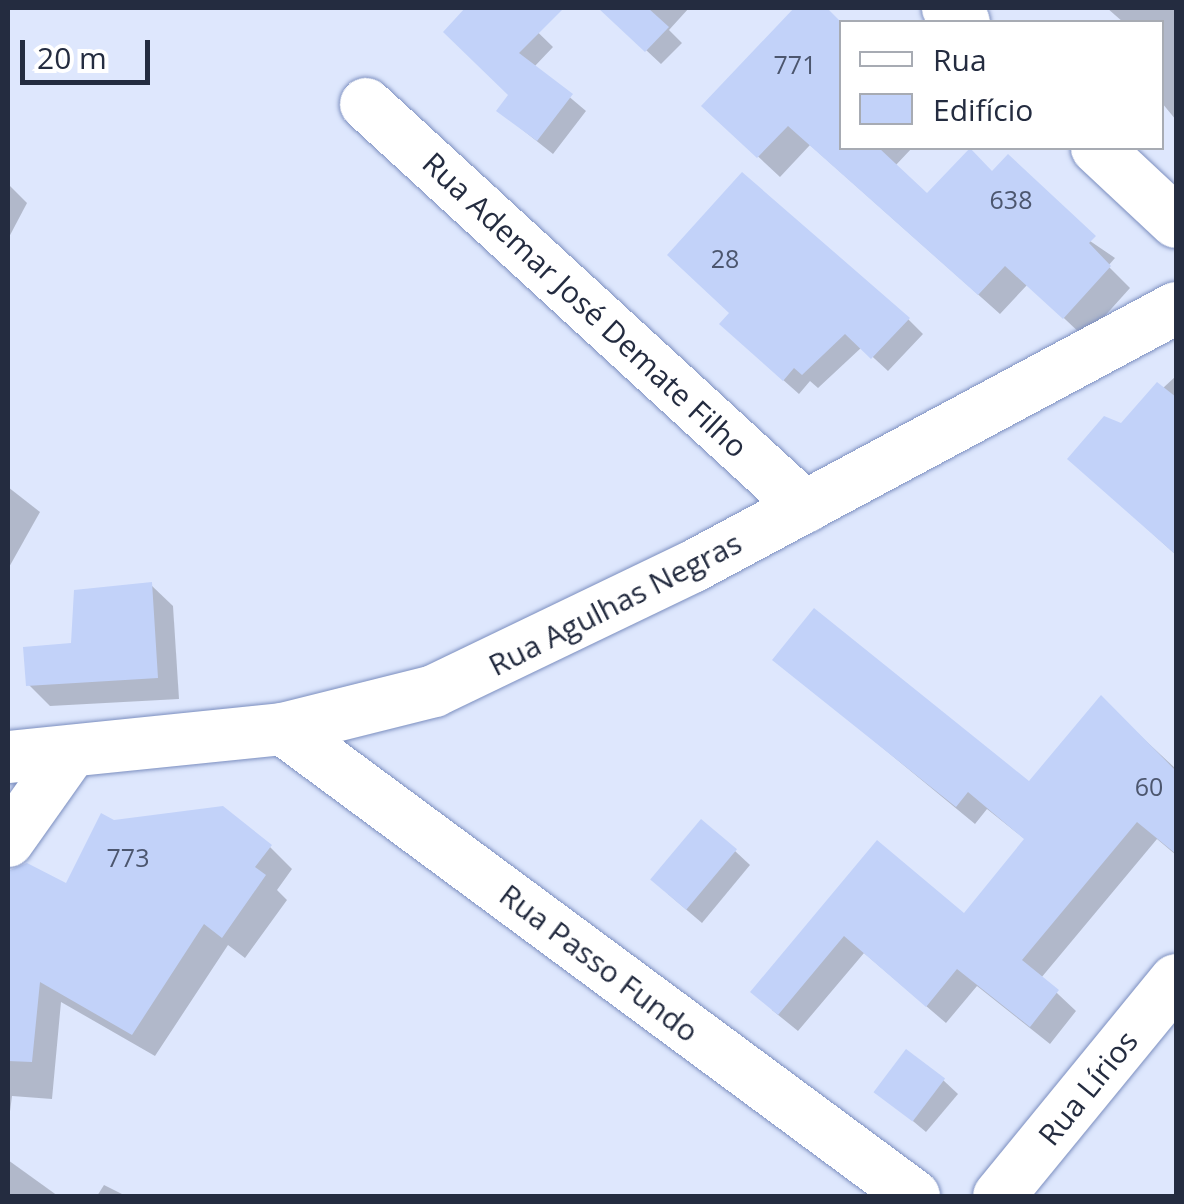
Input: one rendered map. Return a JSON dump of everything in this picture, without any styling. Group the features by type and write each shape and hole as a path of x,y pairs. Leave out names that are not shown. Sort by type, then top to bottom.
{"street":[{"name":"Rua Ademar José Demate Filho","path":"366,104 805,507"},
{"path":"1099,150 1176,222"},
{"name":"Rua Agulhas Negras","path":"8,757 69,755 283,729 398,702 507,661 1176,308"},
{"name":"Rua Passo Fundo","path":"283,729 914,1196"},
{"path":"8,840 69,755"},
{"name":"Rua Lírios","path":"998,1196 1176,980"}],"building":[{"path":"465,8 564,8 519,53 573,94 537,141 496,111 508,95 443,32"},
{"path":"598,8 648,8 669,27 645,52"},
{"path":"794,8 827,8 839,20 839,150 881,150 927,193 968,150 992,171 1008,154 1096,236 1089,243 1111,266 1063,319 1005,266 978,295 788,126 757,158 701,106"},
{"path":"742,172 910,318 871,359 845,334 802,375 794,368 783,381 719,324 729,313 667,255"},
{"path":"1157,382 1176,397 1176,555 1067,459 1104,416 1121,423"},
{"path":"152,582 158,678 26,686 23,647 71,643 74,590"},
{"path":"814,608 1029,781 1101,695 1176,771 1176,854 1137,822 1022,960 1059,990 1030,1027 957,969 926,1007 844,936 778,1015 750,992 877,840 964,913 1024,839 968,792 956,807 772,660"},
{"path":"223,806 272,845 255,867 266,875 222,938 204,924 132,1035 40,982 32,1062 8,1061 8,871 27,863 66,883 101,813 114,820"},
{"path":"701,819 737,849 686,910 650,880"},
{"path":"906,1049 945,1078 913,1122 874,1092"}]}
